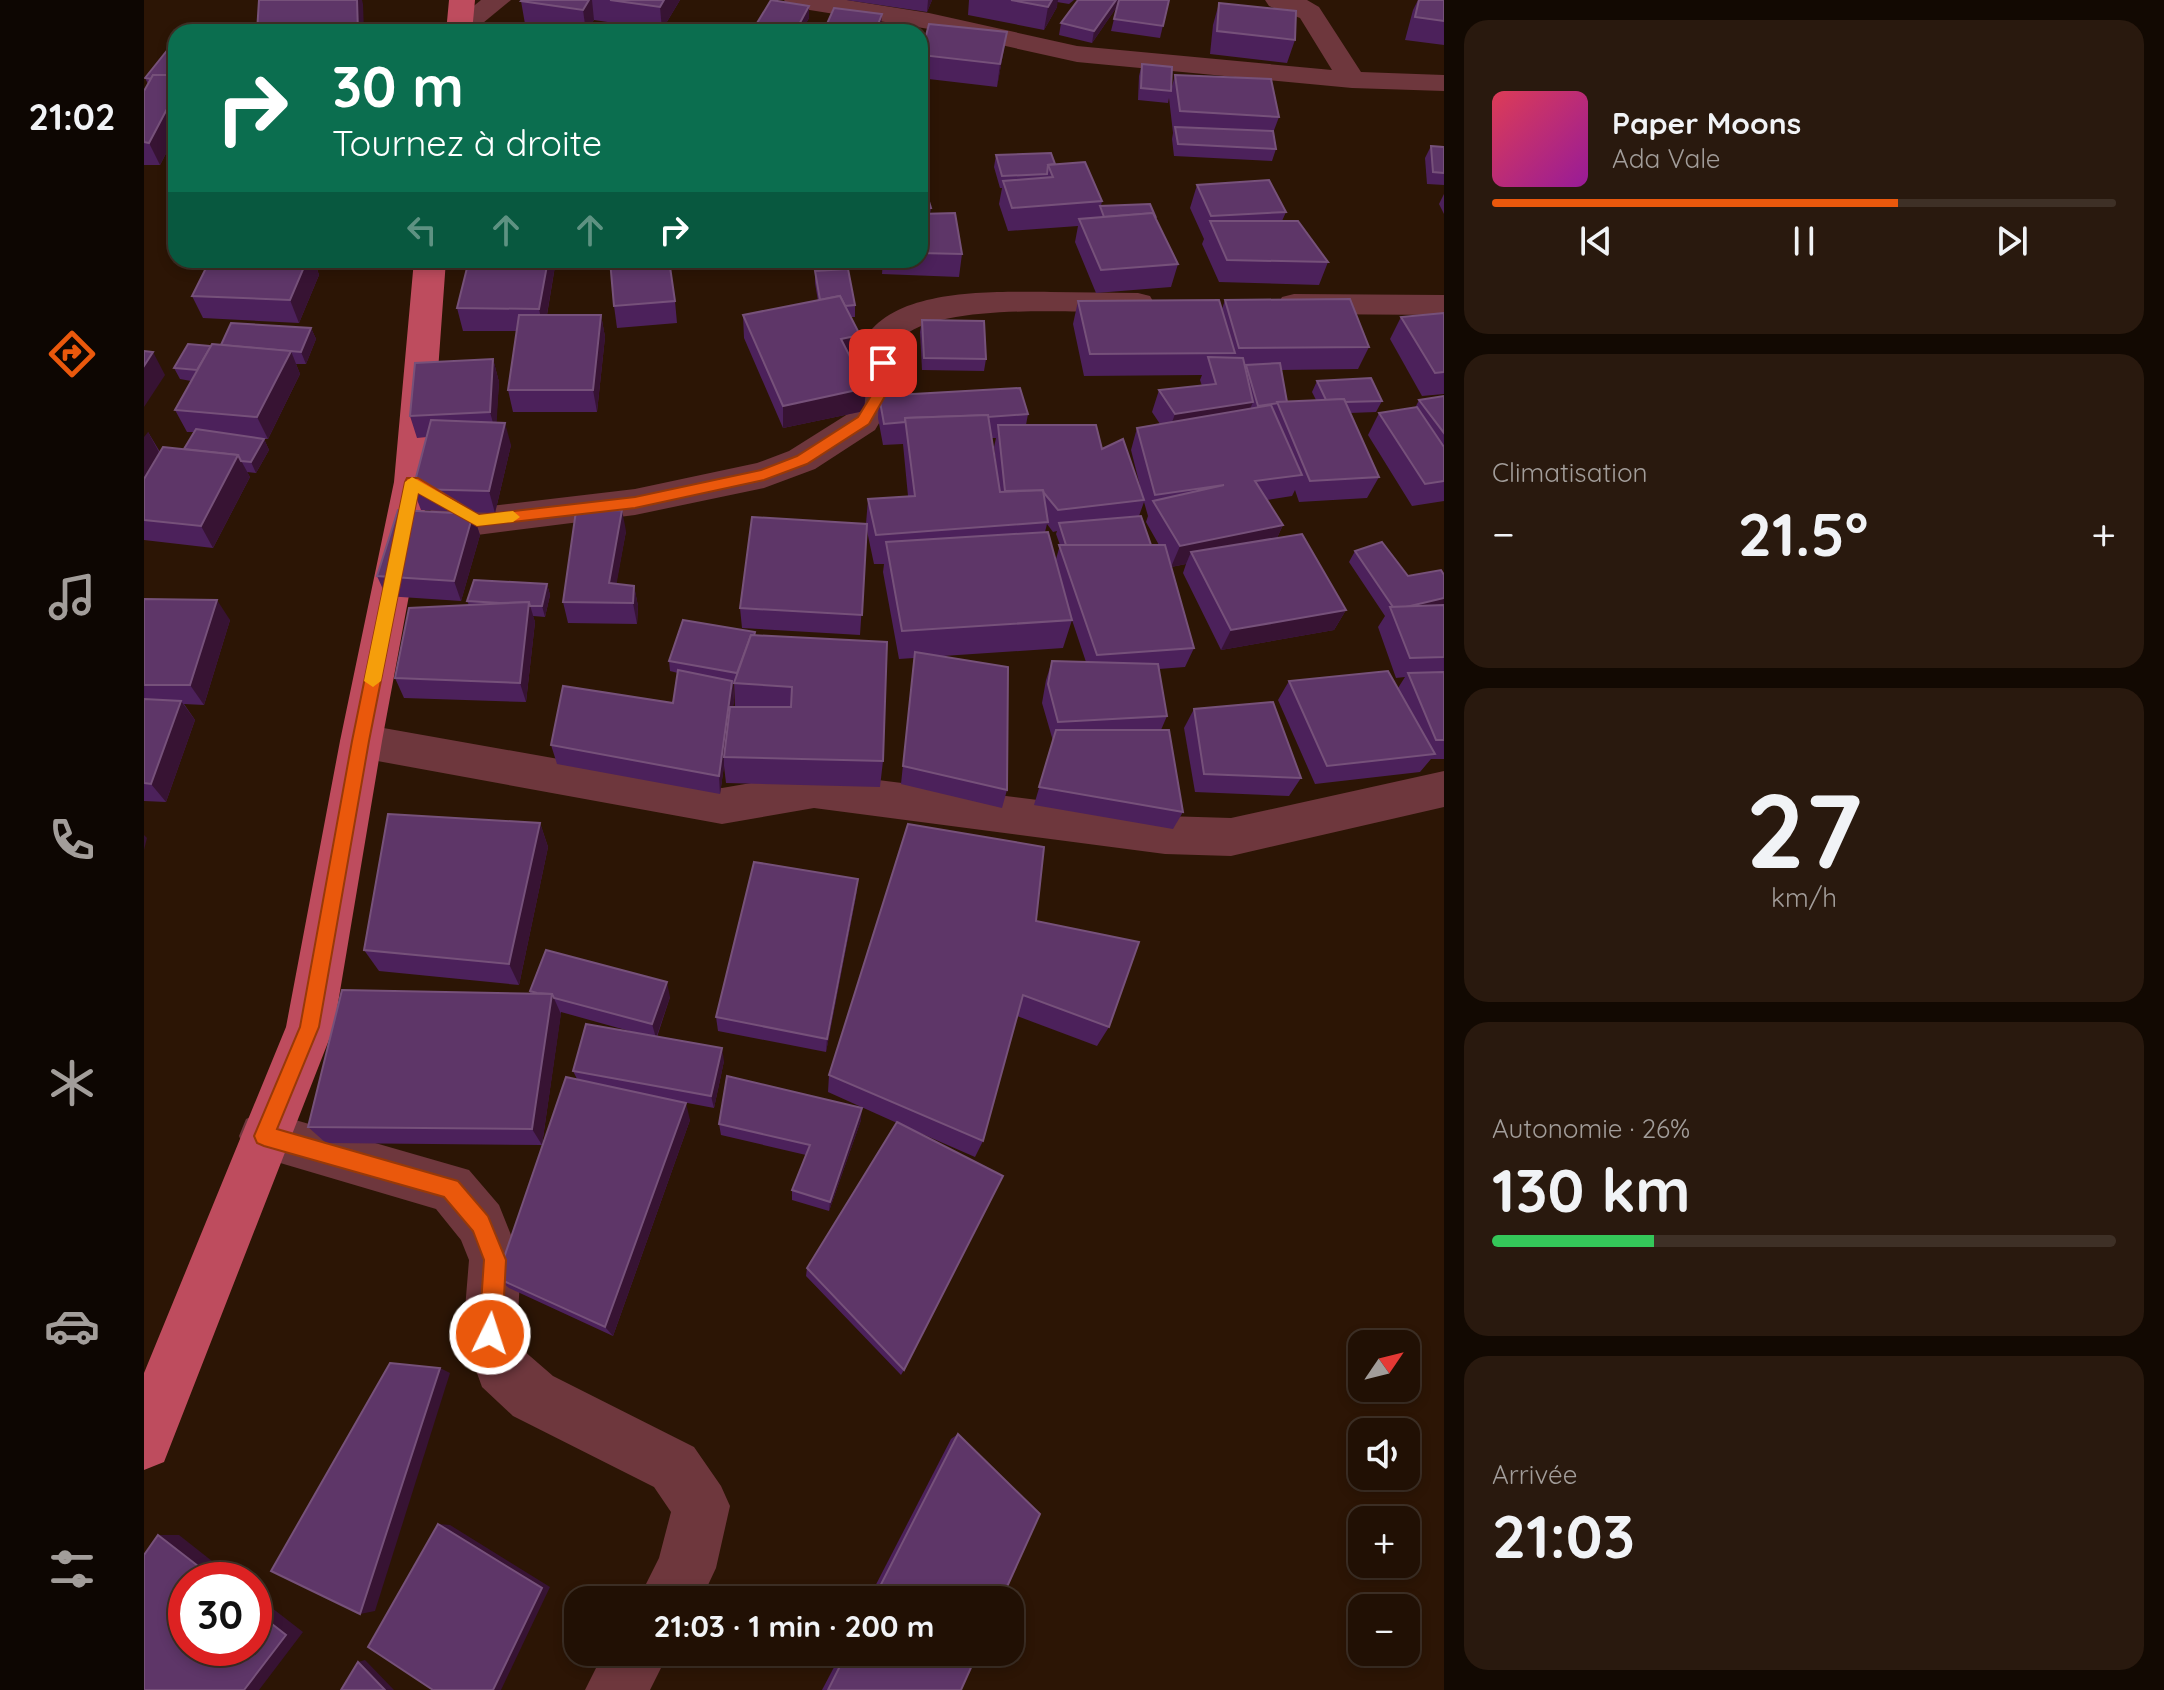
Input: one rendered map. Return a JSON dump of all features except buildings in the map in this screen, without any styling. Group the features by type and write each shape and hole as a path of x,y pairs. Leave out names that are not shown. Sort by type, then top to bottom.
{"main road":[{"path":"460,24 462,0"},
{"path":"144,1442 310,1027 361,741 412,482 429,268"}],"street":[{"path":"468,24 498,0"},
{"path":"797,0 934,10 1077,54 1352,80 1444,83"},
{"path":"1278,0 1310,13 1352,80"},
{"path":"412,482 477,521 635,502 764,475 802,460 863,421 881,391 884,336 903,319 940,308 1043,303 1166,303"},
{"path":"1259,304 1444,305"},
{"path":"361,741 722,806 814,790 1192,836 1231,837 1444,789"},
{"path":"264,1136 451,1188 481,1223 495,1260 490,1334 501,1368 533,1396 674,1467 701,1506 686,1568 676,1586"},
{"path":"616,1690 630,1666"}],"slow traffic":[{"path":"373,681 412,482 477,521 513,517"}],"route":[{"path":"490,1334 495,1260 481,1223 451,1188 264,1136 310,1027 361,741 412,482 477,521 635,502 764,475 802,460 863,421 881,391 883,363"}]}
